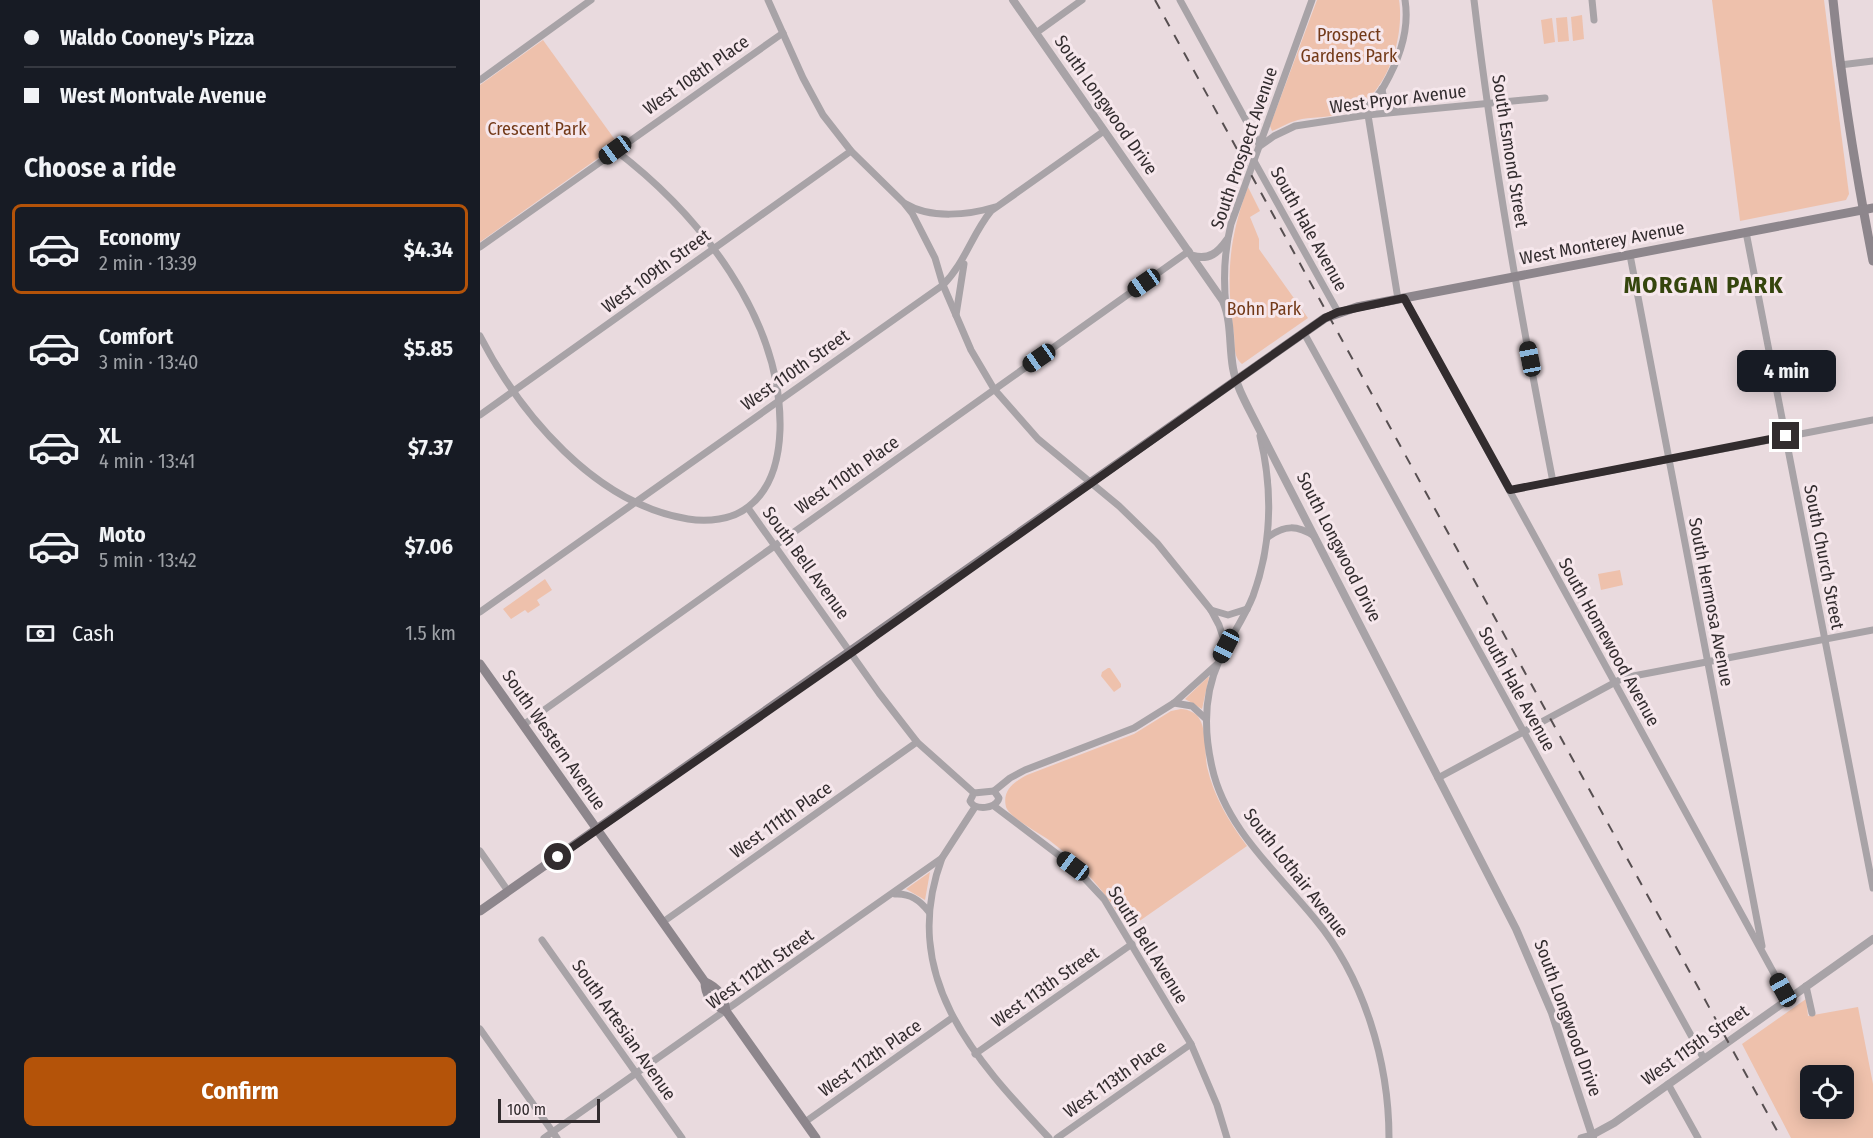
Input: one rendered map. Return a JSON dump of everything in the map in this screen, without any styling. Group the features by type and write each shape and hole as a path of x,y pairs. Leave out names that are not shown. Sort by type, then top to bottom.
{"main road":[{"path":"1833,0 1840,64 1868,209 1873,261"},
{"name":"West Monterey Avenue","path":"480,911 1236,380 1338,312 1868,209"},
{"name":"South Western Avenue","path":"480,664 705,982 714,986 724,999 726,1011 816,1138"}],"street":[{"path":"480,80 591,0"},
{"path":"768,0 803,78 823,114 851,151 904,202 917,222 935,258 943,285 971,350 994,389 1028,429 1119,506 1149,535 1211,610 1226,646"},
{"name":"South Longwood Drive","path":"1013,0 1218,292 1227,310 1236,380 1254,420 1529,957 1552,1013 1593,1136"},
{"path":"1036,33 1082,0"},
{"name":"South Hale Avenue","path":"1180,0 1260,146"},
{"name":"South Prospect Avenue","path":"1227,310 1224,287 1227,240 1238,202 1312,0"},
{"path":"1367,115 1369,103 1382,89 1400,53 1406,22 1405,0"},
{"name":"South Esmond Street","path":"1474,0 1486,104 1514,277 1553,482"},
{"path":"1592,0 1594,20"},
{"name":"West 108th Place","path":"480,247 783,33"},
{"path":"1840,64 1873,61"},
{"path":"1382,89 1389,105 1406,112"},
{"name":"West Pryor Avenue","path":"1260,146 1295,126 1367,115 1545,98"},
{"name":"South Homewood Avenue","path":"1367,115 1401,299 1510,490 1788,999"},
{"name":"West 110th Street","path":"480,612 943,285 953,275 986,218 997,206 1104,131"},
{"name":"South Bell Avenue","path":"615,150 674,200 713,248 737,283 753,314 770,361 779,399 780,441 774,471 760,496 748,508 879,693 917,742 974,793"},
{"name":"West 109th Street","path":"480,415 851,151"},
{"name":"South Hale Avenue","path":"1254,161 1338,312"},
{"path":"904,202 920,210 941,213 997,206"},
{"name":"South Church Street","path":"1746,232 1873,888"},
{"path":"1191,254 1206,257 1214,255 1227,240"},
{"name":"West 110th Place","path":"524,725 994,389 1191,254"},
{"path":"956,315 966,255"},
{"name":"South Hermosa Avenue","path":"1630,255 1764,955"},
{"name":"South Hale Avenue","path":"1304,333 1704,1059"},
{"path":"480,336 514,392 538,424 603,483 634,502 671,515 695,520 720,519 748,508"},
{"name":"South Lothair Avenue","path":"1254,420 1265,457 1268,482 1270,509 1268,537 1259,577 1247,609 1218,663 1210,692 1206,719 1212,768 1224,804 1259,855 1323,929 1346,965 1371,1026 1383,1070 1389,1138"},
{"path":"1510,490 1873,420"},
{"path":"1268,537 1286,527 1303,529 1314,536"},
{"path":"1211,610 1228,615 1247,609"},
{"path":"1438,778 1623,678 1873,630"},
{"path":"994,791 999,798 994,806 975,807 970,801 974,793 994,791 1024,770 1134,728 1174,703 1218,663"},
{"path":"1174,703 1192,706 1206,719"},
{"name":"West 111th Place","path":"663,922 917,742"},
{"name":"South Bell Avenue","path":"994,806 1073,866 1104,899 1191,1044 1217,1106 1227,1138"},
{"name":"West 112th Street","path":"544,1138 555,1135 637,1074 942,858 975,807"},
{"path":"480,851 508,891"},
{"path":"942,858 934,880 929,912 933,959 952,1018 975,1054 1001,1087 1049,1138"},
{"path":"892,894 907,894 914,897 929,912"},
{"name":"West 115th Street","path":"1593,1136 1873,939"},
{"name":"South Artesian Avenue","path":"542,940 682,1138"},
{"name":"West 113th Street","path":"975,1054 1132,944"},
{"path":"1806,986 1812,1013"},
{"name":"West 112th Place","path":"805,1122 952,1018"},
{"path":"480,1029 555,1135"},
{"name":"West 113th Place","path":"1057,1138 1191,1044"},
{"path":"1668,1084 1698,1138"},
{"path":"1581,1138 1593,1136"}],"green space":[{"name":"Prospect Gardens Park","path":"1317,0 1399,0 1399,31 1396,48 1383,80 1362,104 1343,114 1298,120 1272,131 1270,126"},
{"path":"1712,0 1824,0 1849,194 1846,200 1740,221"},
{"path":"1582,15 1584,39 1573,41 1571,17"},
{"path":"1567,17 1569,41 1558,42 1556,18"},
{"path":"1552,18 1555,42 1544,44 1541,20"},
{"name":"Crescent Park","path":"543,40 618,144 480,242 480,85"},
{"name":"Bohn Park","path":"1248,187 1260,211 1250,217 1259,239 1259,249 1308,318 1242,364 1235,350 1230,295 1230,259 1236,224"},
{"path":"1620,570 1623,585 1601,590 1598,574"},
{"path":"545,579 552,590 537,600 540,605 528,613 525,610 511,619 503,609"},
{"path":"1108,668 1121,684 1121,687 1114,692 1101,676 1102,672"},
{"path":"1209,677 1202,709 1185,699"},
{"path":"1181,709 1197,715 1202,724 1207,767 1214,789 1228,818 1247,846 1128,929 1103,892 1073,860 1009,811 1005,801 1007,791 1027,775 1134,734 1171,711"},
{"path":"930,872 925,900 906,889"},
{"path":"1806,999 1808,1016 1858,1007 1873,1084 1873,1138 1791,1138 1742,1044"}],"railway":[{"path":"1155,0 1781,1138"}],"district":[{"name":"MORGAN PARK","path":"1704,285"}],"route":[{"path":"558,857 860,647 1325,318 1338,312 1404,298 1510,490 1786,436"}]}
